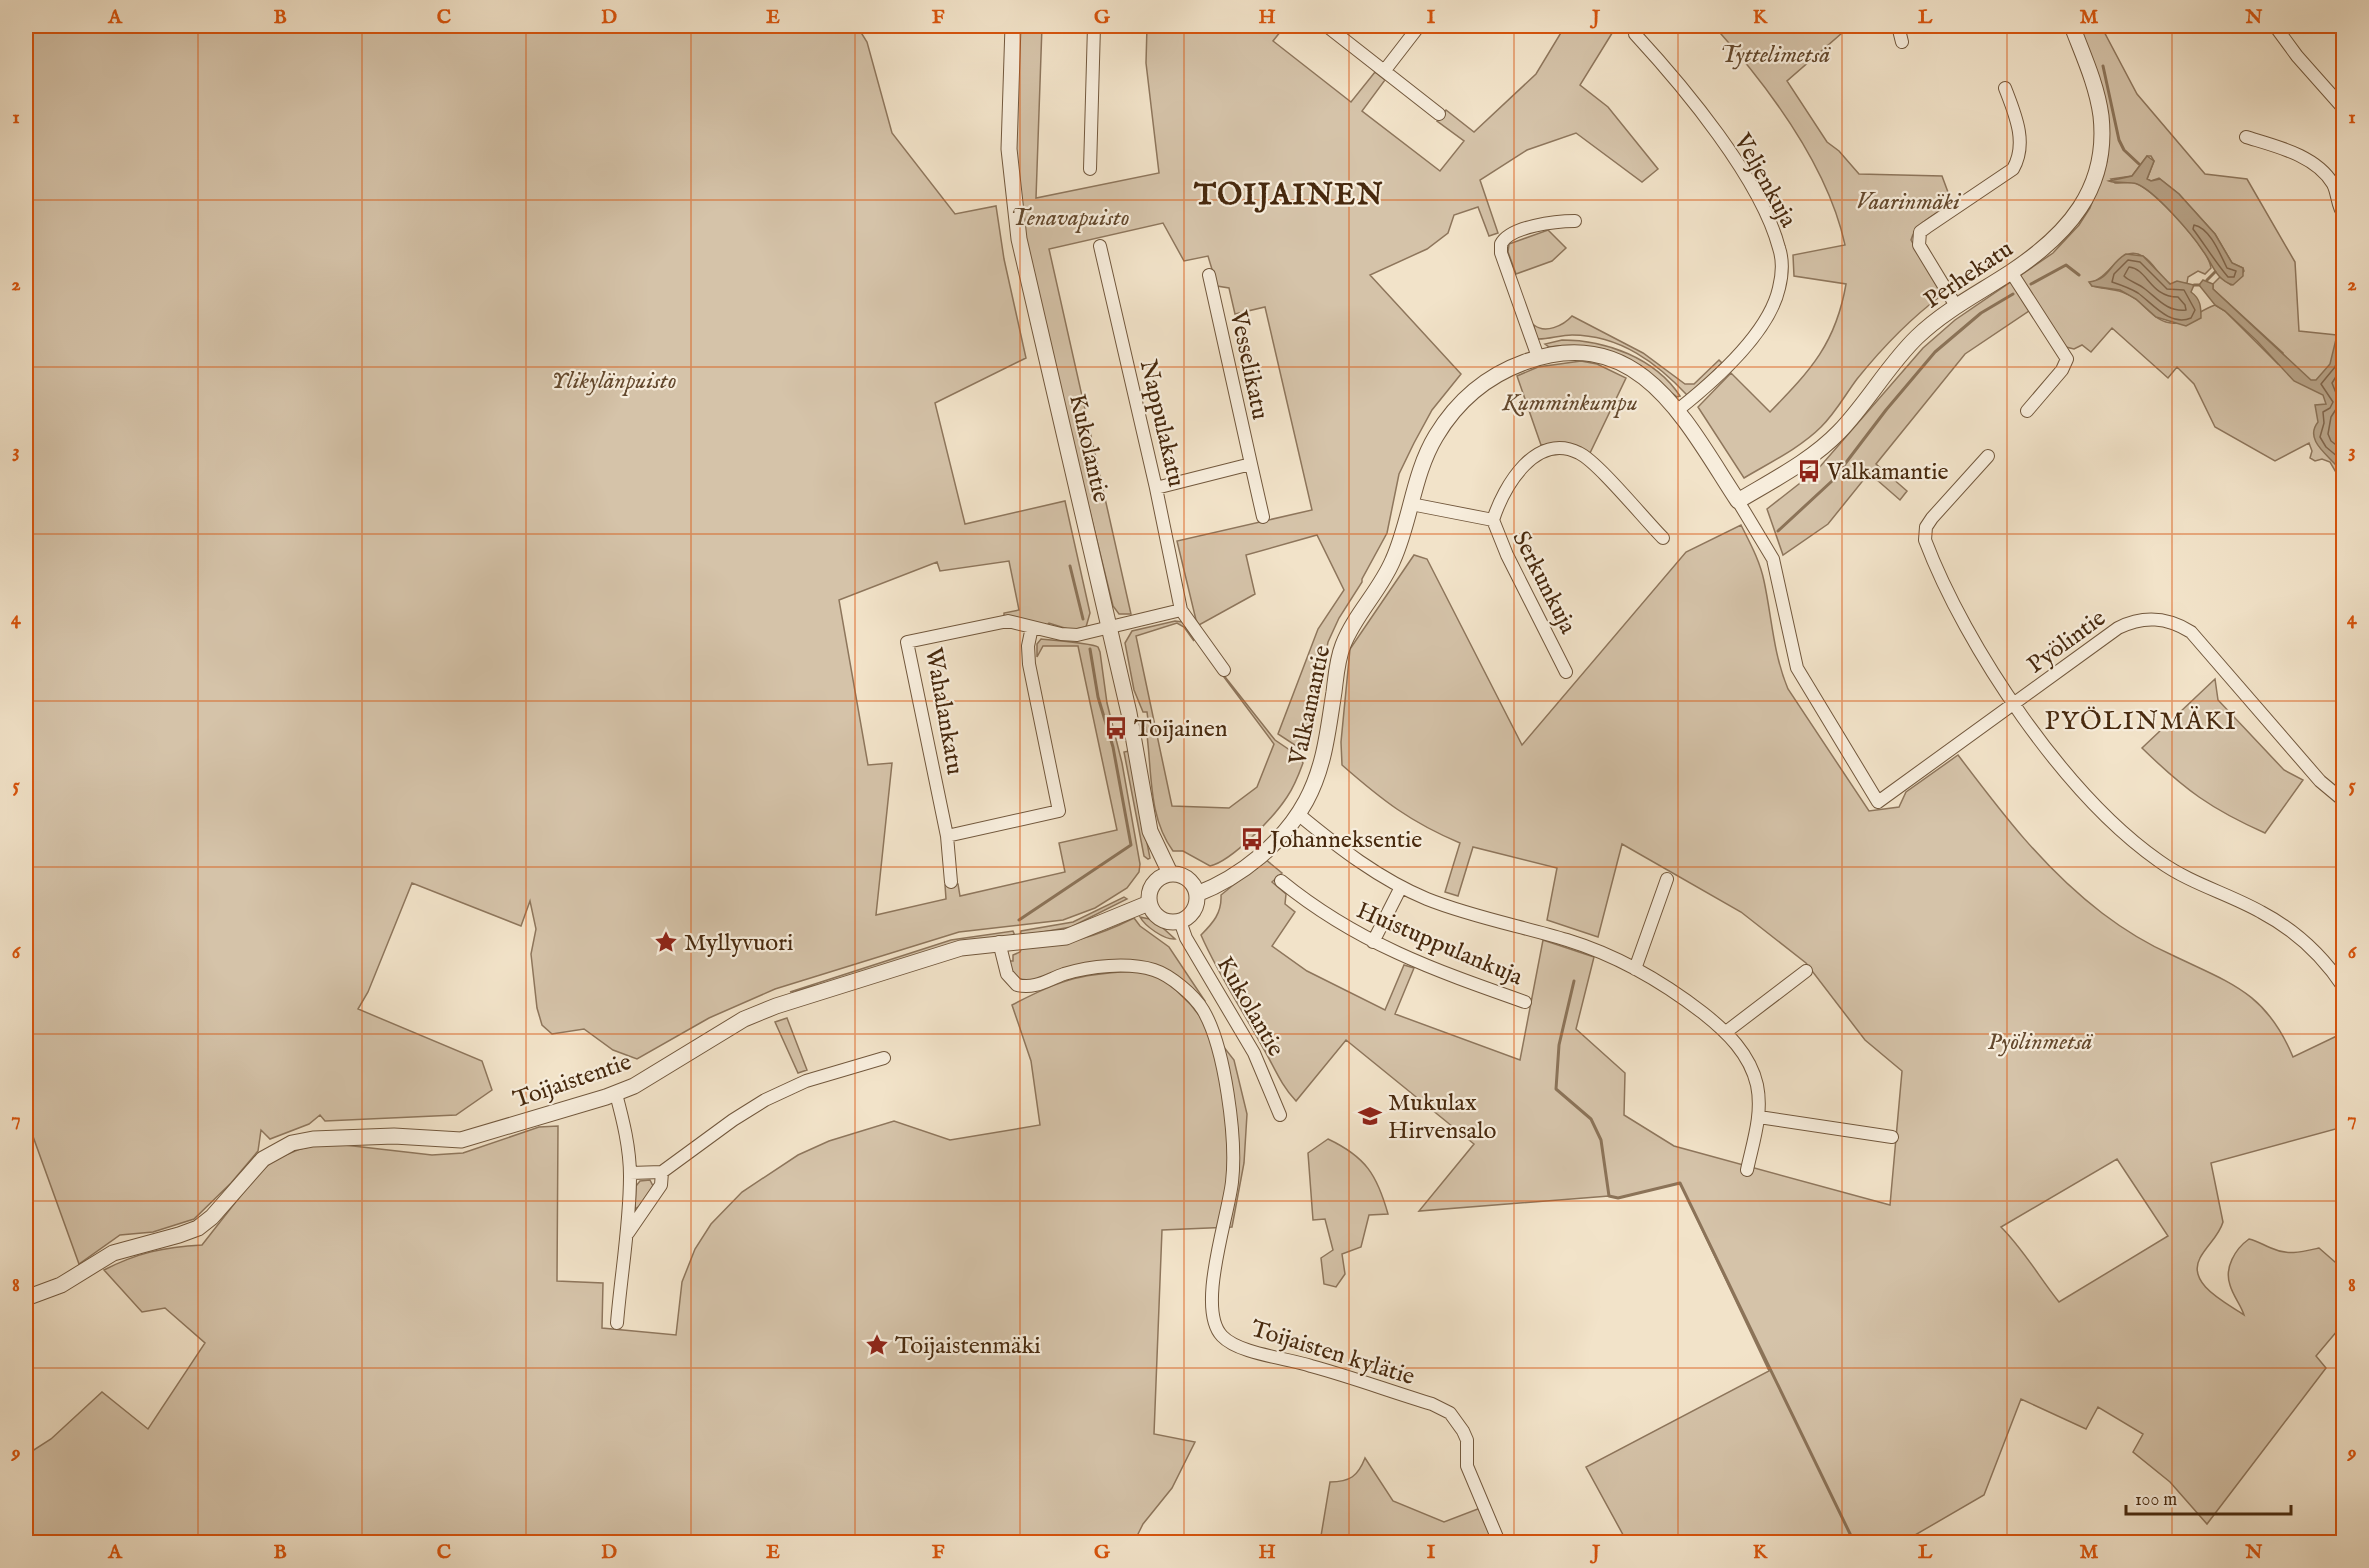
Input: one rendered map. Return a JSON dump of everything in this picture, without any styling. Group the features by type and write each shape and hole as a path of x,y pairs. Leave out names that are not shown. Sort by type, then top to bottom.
{"street":[{"name":"Kukolantie","path":"1013,26 1009,149 1019,239 1129,713 1150,831 1170,873"},
{"path":"1090,169 1094,26"},
{"path":"1385,70 1419,26"},
{"path":"1898,26 1902,42"},
{"name":"Perhekatu","path":"1738,501 1788,471 1833,437 1901,354 1918,337 1956,306 2048,246 2075,218 2097,169 2101,117 2094,86 2072,26"},
{"path":"2275,26 2343,110"},
{"path":"1328,27 1439,114"},
{"name":"Veljenkuja","path":"1635,34 1672,75 1736,162 1773,228 1780,250 1779,290 1768,316 1751,339 1679,410"},
{"path":"1956,306 1918,245 1919,237 1927,226 2013,170 2018,161 2020,142 2018,125 2005,88"},
{"path":"2246,137 2285,149 2306,159 2333,184 2343,215"},
{"path":"1538,357 1501,253 1501,244 1514,234 1552,221 1575,221"},
{"name":"Nappulakatu","path":"1100,246 1156,488 1181,610 1224,670"},
{"path":"2011,272 2067,359 2062,370 2027,411"},
{"name":"Vesselikatu","path":"1209,275 1263,517"},
{"name":"Valkamantie","path":"1197,894 1214,888 1244,870 1298,814 1320,770 1342,647 1391,565 1403,537 1420,468 1434,438 1452,412 1482,384 1500,373 1538,357 1580,353 1619,361 1653,383 1679,410 1773,559 1797,668 1878,802"},
{"path":"1493,520 1502,496 1526,463 1547,450 1568,449 1587,458 1663,538"},
{"path":"1988,456 1929,522 1924,532 1925,540 1962,619 2014,704 2079,787 2122,832 2182,876 2262,912 2284,926 2316,953 2343,988"},
{"path":"1156,488 1251,464"},
{"name":"Serkunkuja","path":"1412,504 1493,520 1507,555 1566,672"},
{"path":"1109,628 1181,610"},
{"name":"Pyölintie","path":"1878,802 2118,628 2130,622 2149,618 2169,621 2191,632 2320,781 2343,801"},
{"name":"Wahalankatu","path":"951,882 947,836 907,642 1008,621 1067,635 1109,628"},
{"path":"947,836 1059,811 1029,664 1028,646 1032,627"},
{"path":"1298,814 1349,855 1401,887 1457,909 1569,940 1635,969 1688,1001 1726,1032 1738,1046 1752,1072 1759,1100 1759,1117 1746,1170"},
{"path":"1170,873 1188,878 1197,894 1194,911 1180,921 1160,919 1149,903 1149,891 1155,881 1170,873"},
{"path":"1635,969 1667,879"},
{"name":"Huistuppulankuja","path":"1281,880 1334,921 1374,942 1525,1002"},
{"path":"1374,942 1401,887"},
{"name":"Toijaistentie","path":"26,1298 61,1286 113,1253 198,1228 212,1216 250,1170 263,1159 292,1143 313,1139 394,1136 461,1140 616,1094 647,1079 744,1018 765,1010 974,945 1066,937 1149,903"},
{"name":"Kukolantie","path":"1180,921 1186,938 1254,1053 1280,1115"},
{"name":"Toijaisten kylätie","path":"999,942 1007,974 1017,985 1034,986 1084,969 1127,966 1155,970 1184,990 1202,1009 1215,1041 1234,1144 1232,1182 1212,1296 1215,1327 1224,1338 1241,1348 1330,1372 1432,1404 1449,1413 1460,1424 1467,1440 1467,1466 1499,1542"},
{"path":"1726,1032 1806,971"},
{"path":"630,1173 662,1172 733,1120 765,1100 806,1081 884,1058"},
{"path":"616,1094 630,1173 627,1234 617,1323"},
{"path":"1759,1117 1892,1137"},
{"path":"627,1234 661,1185 662,1172"}],"green space":[{"name":"Ylikylänpuisto","path":"26,26 857,26 867,42 892,133 955,214 996,206 1004,259 1026,358 935,403 965,524 1065,501 1090,613 1086,627 1071,630 1049,623 1047,625 1004,617 1004,613 1019,610 1009,561 940,571 937,562 839,600 868,765 892,763 876,915 946,899 945,885 958,884 960,896 1065,872 1059,843 1117,830 1078,646 1043,646 1037,657 1037,644 1041,639 1094,646 1098,647 1100,652 1107,703 1122,763 1140,864 1139,872 1127,888 1095,908 1063,920 959,932 775,989 709,1018 637,1059 613,1050 584,1029 552,1034 542,1025 537,1008 531,954 536,929 530,901 521,926 412,883 368,992 358,1009 482,1061 492,1090 456,1115 325,1121 320,1115 309,1124 270,1139 261,1130 258,1151 231,1183 194,1219 153,1232 120,1235 79,1264 26,1117"},
{"name":"Tenavapuisto","path":"1018,26 1042,26 1036,198 1159,173 1146,63 1147,26 1285,26 1273,41 1351,102 1375,72 1385,80 1362,111 1440,171 1464,141 1437,121 1446,110 1474,132 1536,74 1565,26 1613,26 1614,30 1580,85 1608,107 1658,169 1642,182 1576,133 1527,150 1480,180 1498,233 1489,236 1478,207 1454,215 1448,233 1427,249 1370,275 1461,374 1432,410 1414,443 1399,474 1387,533 1328,642 1309,738 1304,751 1278,734 1318,629 1344,590 1317,535 1246,555 1255,594 1199,625 1177,541 1312,510 1265,307 1235,314 1229,288 1217,286 1208,256 1184,261 1163,223 1049,249 1131,614 1119,614 1113,606 1031,272 1017,175 1015,116"},
{"path":"1714,26 1850,26 1787,81 1827,142 1839,151 1859,174 1942,176 1952,203 1922,223 1911,240 1942,295 1897,334 1876,356 1813,435 1744,478 1698,407 1731,373 1770,412 1798,383 1820,354 1836,323 1846,284 1794,276 1793,255 1845,245 1837,215 1825,186 1793,128 1754,74"},
{"path":"2078,26 2101,26 2137,94 2205,174 2247,179 2295,262 2299,331 2337,335 2343,333 2344,486 2330,462 2322,459 2315,461 2310,458 2312,451 2309,443 2275,461 2215,427 2194,384 2177,367 2168,378 2112,328 2091,352 2082,345 2074,349 2066,347 2038,305 1965,354 1876,464 1907,491 1900,500 1869,473 1828,524 1783,555 1767,509 1818,469 1923,348 1955,320 2053,253 2079,225 2090,208 2107,161 2108,112","holes":["2147,156 2151,156 2154,161 2147,179 2151,181 2159,178 2179,194 2215,234 2232,263 2243,268 2244,271 2231,285 2220,277 2213,284 2213,289 2283,353 2278,364 2225,311 2215,305 2186,320 2176,323 2164,322 2132,296 2116,290 2092,286 2090,283 2098,280 2129,254 2144,257 2170,284 2187,283 2188,277 2198,271 2205,274 2211,268 2208,259 2192,235 2157,198 2138,184 2115,183 2111,179 2132,176"]},
{"path":"1548,230 1566,248 1552,261 1516,274 1508,252 1509,244"},
{"path":"1572,316 1643,353 1685,384 1694,384 1719,360 1722,363 1688,396 1650,362 1606,340 1589,336 1567,335 1536,339 1534,325 1543,329 1554,328"},
{"path":"1562,340 1595,343 1628,354 1657,371 1680,396 1677,397 1633,365 1604,351 1570,345 1549,347 1545,344"},
{"name":"Kumminkumpu","path":"1581,361 1597,364 1626,378 1590,453 1567,443 1541,445 1517,376 1538,367"},
{"name":"Pyölinmetsä","path":"1741,525 1762,574 1776,649 1788,689 1869,811 1899,807 1906,792 1958,755 2024,839 2061,878 2110,919 2136,936 2229,982 2244,992 2271,1018 2293,1057 2343,1033 2343,1127 2211,1163 2223,1222 2219,1232 2200,1258 2197,1267 2203,1284 2219,1299 2244,1315 2231,1289 2228,1272 2235,1253 2244,1243 2249,1239 2289,1253 2319,1248 2343,1269 2343,1324 2316,1356 2326,1368 2207,1524 2170,1482 2133,1452 2143,1434 2098,1407 2086,1429 2021,1399 1984,1495 1903,1542 1627,1542 1586,1467 1769,1371 1680,1183 1618,1198 1609,1196 1419,1211 1474,1144 1346,1040 1296,1101 1281,1081 1215,963 1201,935 1216,917 1221,895 1265,859 1282,873 1272,882 1286,894 1285,904 1295,912 1272,946 1307,971 1385,1010 1404,965 1414,968 1395,1014 1520,1060 1543,940 1594,957 1576,1029 1625,1073 1624,1115 1674,1146 1890,1205 1902,1071 1865,1040 1806,963 1741,912 1622,844 1598,937 1547,920 1557,868 1473,847 1458,896 1445,892 1460,843 1426,827 1397,809 1342,765 1341,742 1350,649 1414,555 1427,559 1522,745 1686,552","holes":["2117,1159 2168,1236 2059,1302 2001,1227"]},
{"path":"1175,621 1183,622 1194,641 1184,627 1177,623 1136,636 1172,806 1229,808 1257,787 1274,744 1203,649 1275,740 1300,757 1303,763 1290,793 1273,816 1241,847 1210,866 1183,851 1173,851 1164,837 1154,805 1145,721 1148,720 1147,712 1143,712 1134,690 1125,643 1132,631"},
{"path":"2215,679 2218,700 2284,770 2303,780 2265,833 2229,816 2199,797 2142,748"},
{"path":"1129,751 1150,858 1148,859 1144,856 1124,752"},
{"path":"1124,897 1127,899 1071,927 1020,936 1021,931 1073,922"},
{"path":"1140,917 1154,920 1175,939 1155,932"},
{"path":"1134,918 1140,926 1169,947 1205,1001 1200,1004 1147,965 1024,981 1014,975 1007,961 1013,961 1013,955 1020,952 1022,947 1052,945 1080,939"},
{"path":"1013,931 1015,936 790,992 951,940"},
{"path":"1141,971 1166,980 1191,1005 1234,1060 1247,1114 1244,1163 1232,1227 1162,1230 1154,1434 1195,1442 1172,1488 1143,1524 1134,1542 26,1542 26,1455 51,1439 102,1392 148,1429 205,1343 165,1308 142,1312 104,1270 151,1252 202,1245 249,1185 273,1160 300,1149 327,1143 432,1155 463,1153 539,1127 558,1126 557,1281 603,1283 602,1328 676,1335 682,1282 695,1249 711,1224 742,1192 798,1155 829,1141 894,1121 950,1140 1040,1125 1031,1061 1012,1005 1074,979 1104,973"},
{"path":"787,1018 807,1070 798,1073 775,1022"},
{"path":"1328,1139 1361,1160 1379,1188 1388,1214 1369,1215 1361,1247 1342,1254 1345,1274 1336,1287 1324,1284 1321,1258 1333,1250 1325,1219 1313,1220 1308,1153"},
{"path":"650,1180 653,1186 640,1206 635,1209 636,1186 640,1181"},
{"path":"1365,1458 1393,1501 1444,1522 1483,1507 1499,1542 1320,1542 1330,1482 1343,1481 1352,1477"}],"water":[{"path":"2147,156 2154,161 2147,179 2151,181 2160,179 2179,194 2215,234 2232,263 2243,268 2243,276 2233,285 2218,275 2191,234 2145,188 2137,184 2109,181 2132,176"},
{"path":"2126,254 2143,256 2170,284 2177,281 2194,285 2191,292 2199,301 2201,318 2186,326 2156,317 2136,299 2120,290 2092,286 2089,282 2102,278"},
{"path":"2203,280 2213,284 2213,289 2311,380 2316,380 2330,364 2337,335 2343,333 2343,474 2321,450 2314,436 2314,429 2318,422 2315,405 2326,404 2323,395 2294,381 2257,341 2225,311 2215,305 2199,285"}],"waterway":[{"path":"2103,66 2119,140 2124,150 2139,164"},
{"path":"2031,284 2066,265 2079,275"},
{"path":"2207,280 2215,272"},
{"path":"2194,285 2199,285"},
{"path":"1778,531 1832,481 1886,410 1935,352 1981,313 2013,294"},
{"path":"1070,566 1083,619"},
{"path":"1019,920 1131,845 1113,747 1098,697 1090,649"},
{"path":"1574,981 1559,1045 1556,1089 1591,1119 1601,1140 1609,1196 1618,1198 1680,1183 1854,1542"}],"place":[{"name":"Valkamantie","path":"1809,471"},
{"name":"Toijainen","path":"1116,728"},
{"name":"Johanneksentie","path":"1252,839"},
{"name":"Myllyvuori","path":"666,942"},
{"name":"Mukulax Hirvensalo","path":"1370,1116"},
{"name":"Toijaistenmäki","path":"877,1345"}],"district":[{"name":"TOIJAINEN","path":"1289,194"},
{"name":"PYÖLINMÄKI","path":"2141,720"}],"park label":[{"name":"Tyttelimetsä","path":"1775,54"},
{"name":"Vaarinmäki","path":"1908,201"}]}
